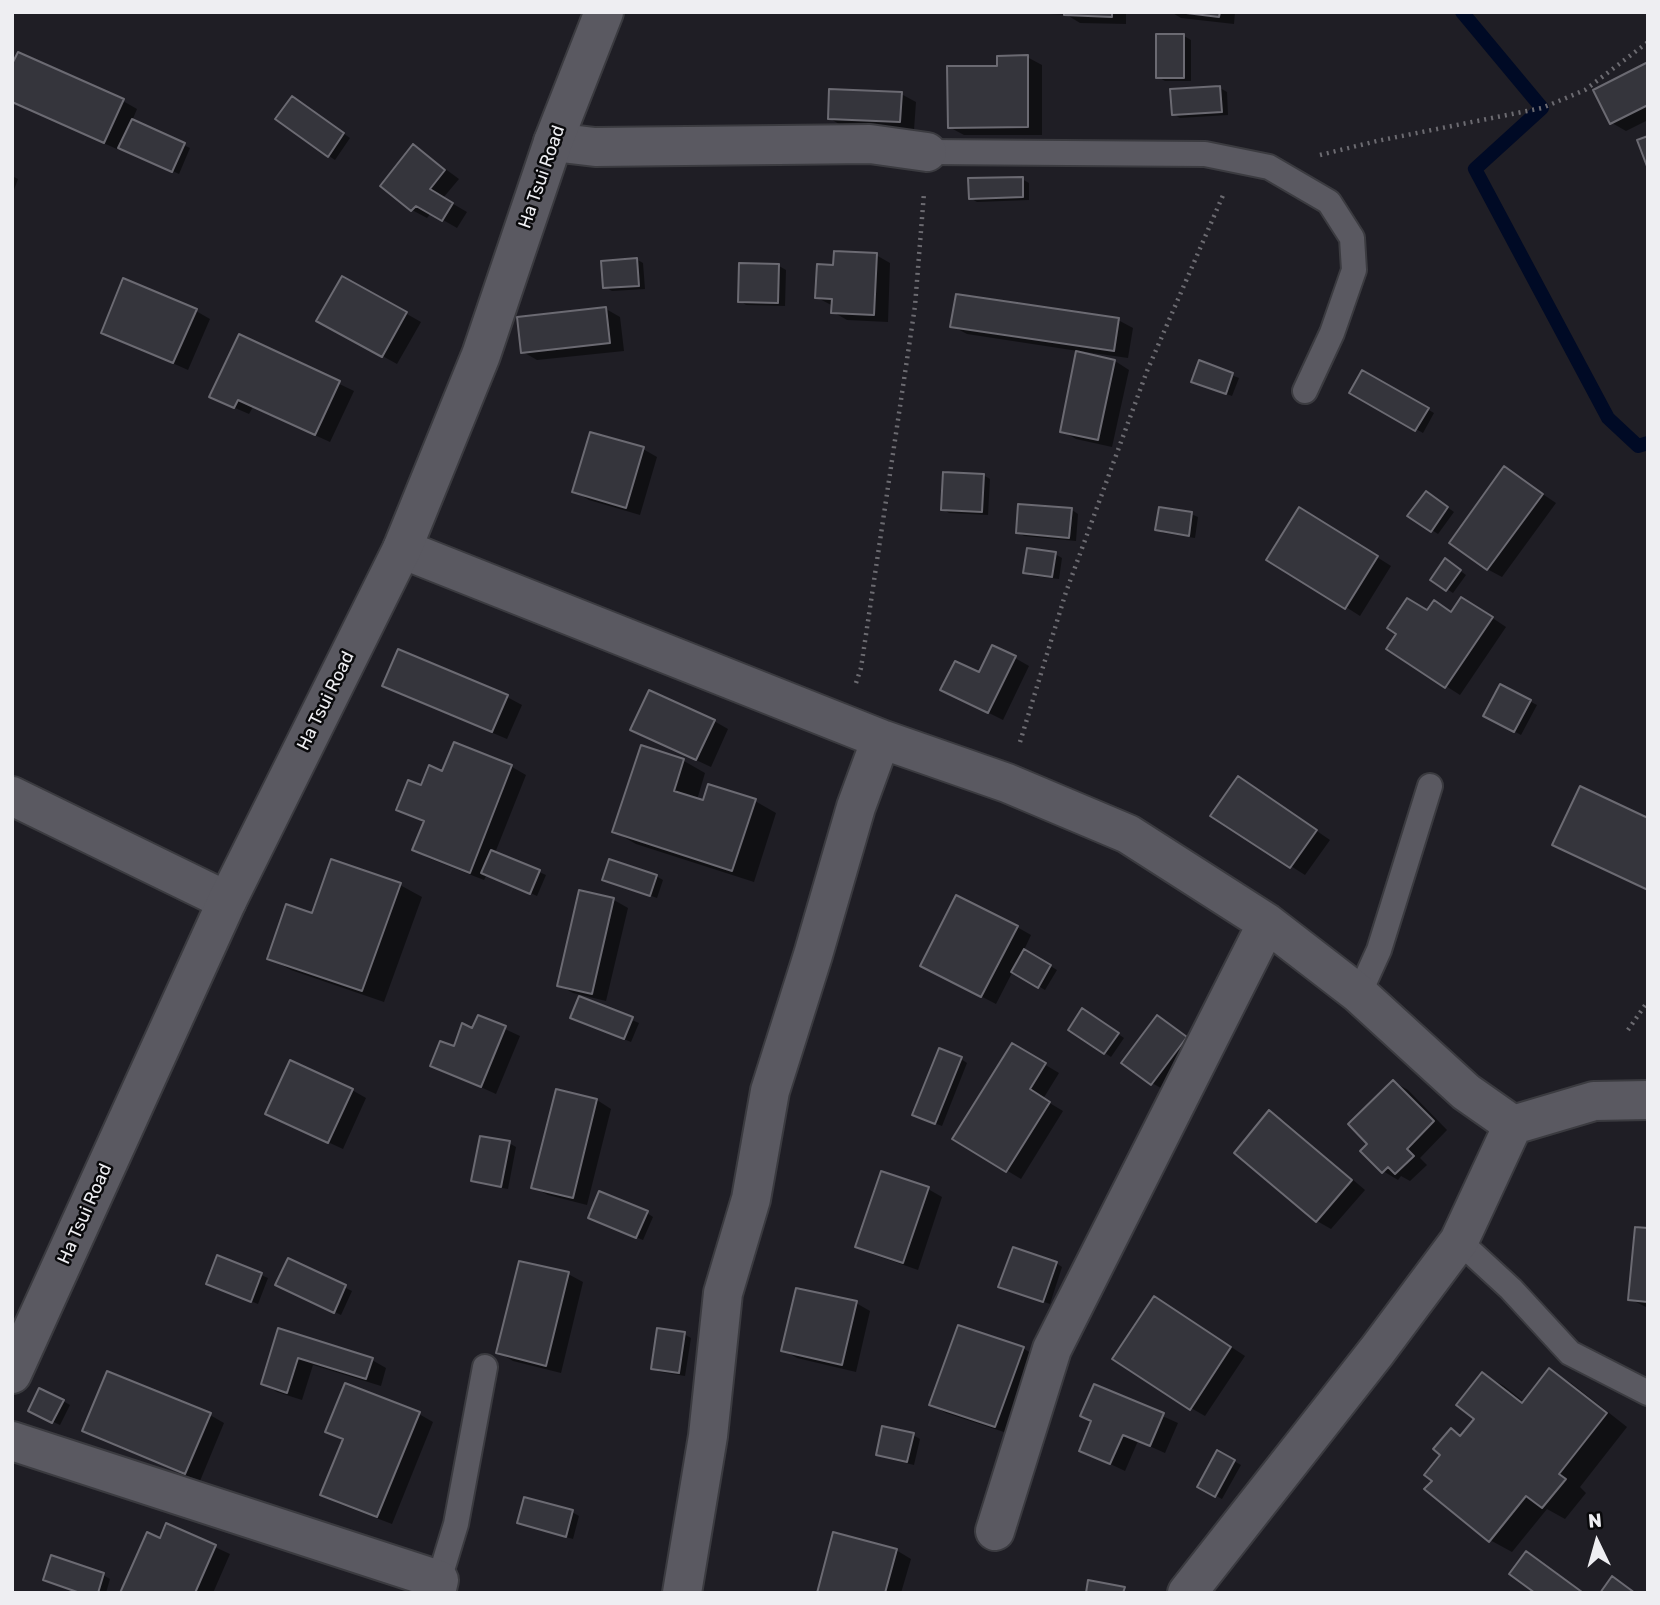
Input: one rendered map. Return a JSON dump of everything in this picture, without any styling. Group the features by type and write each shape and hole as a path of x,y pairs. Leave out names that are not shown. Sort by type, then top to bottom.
{"street":[{"name":"Ha Tsui Road","path":"12,1374 227,901 402,549 481,355 553,142 604,12"},
{"path":"553,142 596,147 870,144 927,152"},
{"path":"402,549 881,739 1007,783 1128,834 1267,923 1359,994 1465,1092 1513,1125"},
{"path":"682,1593 708,1436 723,1293 751,1199 770,1091 856,807 881,739"},
{"path":"12,796 227,901"},
{"path":"995,1531 1052,1349 1267,923"},
{"path":"1190,1591 1459,1241 1513,1125 1594,1101 1648,1100"},
{"path":"12,1441 438,1586"}],"lane":[{"path":"927,152 1205,154 1269,167 1329,202 1352,238 1354,270 1332,333 1305,391"},
{"path":"1359,994 1379,950 1430,786"},
{"path":"1459,1241 1511,1289 1570,1353 1648,1393"},
{"path":"438,1586 456,1524 485,1367"}],"path":[{"path":"1269,167 1377,141 1542,108 1585,90 1648,42"},
{"path":"843,724 861,668 915,306 927,152"},
{"path":"1007,783 1066,592 1147,371 1238,160"},
{"path":"1628,1030 1648,1001"}],"building":[{"path":"1064,12 1112,12 1112,17 1064,15"},
{"path":"1178,12 1220,12 1219,17"},
{"path":"1156,34 1184,34 1184,78 1156,78"},
{"path":"18,52 124,99 104,143 12,102 12,64"},
{"path":"1028,55 1028,127 948,128 947,66 997,66 997,56"},
{"path":"1648,62 1648,105 1610,124 1593,90"},
{"path":"1220,86 1222,112 1172,115 1170,89"},
{"path":"829,89 902,92 900,122 828,119"},
{"path":"292,96 344,133 328,157 275,119"},
{"path":"132,119 185,143 172,172 118,148"},
{"path":"1648,136 1648,169 1637,140"},
{"path":"413,144 445,170 430,189 453,203 442,221 416,206 411,211 380,186"},
{"path":"1023,177 1023,197 969,199 968,178"},
{"path":"834,251 877,253 874,315 831,313 832,299 815,298 817,264 833,265"},
{"path":"637,258 639,286 603,288 601,261"},
{"path":"739,263 779,264 778,303 738,302"},
{"path":"342,276 407,312 382,357 316,321"},
{"path":"123,278 197,309 173,363 101,333"},
{"path":"956,294 1119,318 1114,351 950,327"},
{"path":"606,307 610,343 521,353 517,317"},
{"path":"239,334 340,381 315,435 238,400 234,408 209,397"},
{"path":"1076,351 1115,360 1098,440 1060,432"},
{"path":"1199,360 1233,373 1226,394 1191,382"},
{"path":"1362,370 1429,408 1415,431 1349,393"},
{"path":"590,432 644,447 626,508 572,492"},
{"path":"1504,466 1543,494 1487,570 1449,543"},
{"path":"943,472 984,474 982,512 941,510"},
{"path":"1426,491 1448,507 1431,532 1407,516"},
{"path":"1018,504 1072,508 1069,538 1016,533"},
{"path":"1159,507 1192,512 1189,536 1155,530"},
{"path":"1299,507 1378,556 1345,609 1266,560"},
{"path":"1027,548 1056,552 1052,577 1023,573"},
{"path":"1445,558 1461,570 1446,591 1430,580"},
{"path":"1461,597 1493,617 1445,688 1386,649 1396,634 1387,628 1407,598 1427,610 1434,600 1451,612"},
{"path":"992,645 1016,656 988,713 940,690 955,661 979,672"},
{"path":"398,649 508,695 492,732 382,686"},
{"path":"1500,684 1531,700 1514,732 1483,716"},
{"path":"649,690 715,720 696,760 630,730"},
{"path":"454,742 512,765 470,873 412,850 424,821 396,810 408,780 421,785 429,765 442,771"},
{"path":"641,745 684,759 674,791 703,800 708,784 756,799 732,871 612,832"},
{"path":"1238,776 1317,830 1290,868 1210,816"},
{"path":"1580,786 1648,818 1648,890 1552,845"},
{"path":"491,850 540,870 530,894 481,873"},
{"path":"331,859 401,883 362,991 267,959 286,904 312,913"},
{"path":"609,859 657,875 650,896 602,880"},
{"path":"579,890 614,898 592,994 557,986"},
{"path":"956,895 1018,926 981,997 920,966"},
{"path":"1024,949 1051,965 1038,988 1011,972"},
{"path":"579,996 633,1017 624,1039 570,1018"},
{"path":"1082,1008 1119,1033 1104,1054 1068,1030"},
{"path":"478,1015 506,1026 481,1087 430,1066 440,1041 454,1046 462,1023 472,1028"},
{"path":"1157,1015 1187,1037 1151,1085 1121,1063"},
{"path":"1012,1043 1046,1063 1030,1089 1050,1102 1006,1172 952,1139"},
{"path":"939,1048 962,1057 935,1124 912,1115"},
{"path":"290,1060 353,1089 328,1143 265,1114"},
{"path":"1393,1080 1434,1121 1407,1149 1414,1156 1395,1174 1388,1167 1382,1173 1360,1151 1367,1144 1348,1124"},
{"path":"556,1089 597,1099 573,1198 531,1188"},
{"path":"1269,1110 1352,1180 1316,1222 1234,1153"},
{"path":"480,1136 510,1141 501,1187 471,1181"},
{"path":"881,1171 929,1187 903,1263 855,1247"},
{"path":"599,1191 648,1211 636,1238 588,1218"},
{"path":"1635,1227 1648,1228 1648,1302 1628,1300"},
{"path":"1013,1247 1057,1262 1043,1302 998,1287"},
{"path":"217,1255 262,1273 251,1302 206,1284"},
{"path":"288,1258 346,1285 334,1313 275,1285"},
{"path":"519,1261 569,1272 546,1366 496,1353"},
{"path":"796,1288 857,1301 842,1365 781,1351"},
{"path":"1154,1296 1231,1347 1190,1410 1112,1359"},
{"path":"958,1325 1024,1347 995,1427 929,1405"},
{"path":"278,1328 373,1358 366,1379 298,1358 287,1393 261,1384"},
{"path":"657,1328 685,1332 679,1373 651,1369"},
{"path":"1549,1368 1607,1413 1559,1474 1566,1479 1542,1508 1526,1496 1489,1542 1424,1489 1432,1481 1424,1475 1440,1455 1433,1449 1451,1428 1460,1436 1474,1419 1456,1405 1482,1372 1522,1403"},
{"path":"107,1371 211,1413 185,1474 82,1431"},
{"path":"345,1383 420,1412 377,1517 320,1495 343,1439 325,1432"},
{"path":"1094,1384 1164,1413 1150,1446 1123,1435 1110,1464 1079,1451 1091,1421 1080,1416"},
{"path":"39,1388 64,1400 52,1423 28,1411"},
{"path":"882,1426 914,1433 907,1462 876,1455"},
{"path":"1217,1450 1235,1460 1215,1497 1197,1487"},
{"path":"524,1497 573,1510 566,1537 517,1523"},
{"path":"166,1523 216,1545 195,1593 120,1593 147,1532 160,1538"},
{"path":"833,1532 897,1549 885,1593 817,1593"},
{"path":"1526,1551 1582,1593 1535,1593 1509,1574"},
{"path":"51,1555 104,1573 98,1593 80,1593 43,1580"},
{"path":"1612,1576 1635,1593 1600,1593"},
{"path":"1088,1580 1125,1587 1123,1593 1086,1593"}],"waterway":[{"path":"1462,12 1542,108 1475,169 1608,418 1638,446 1648,443"}]}
